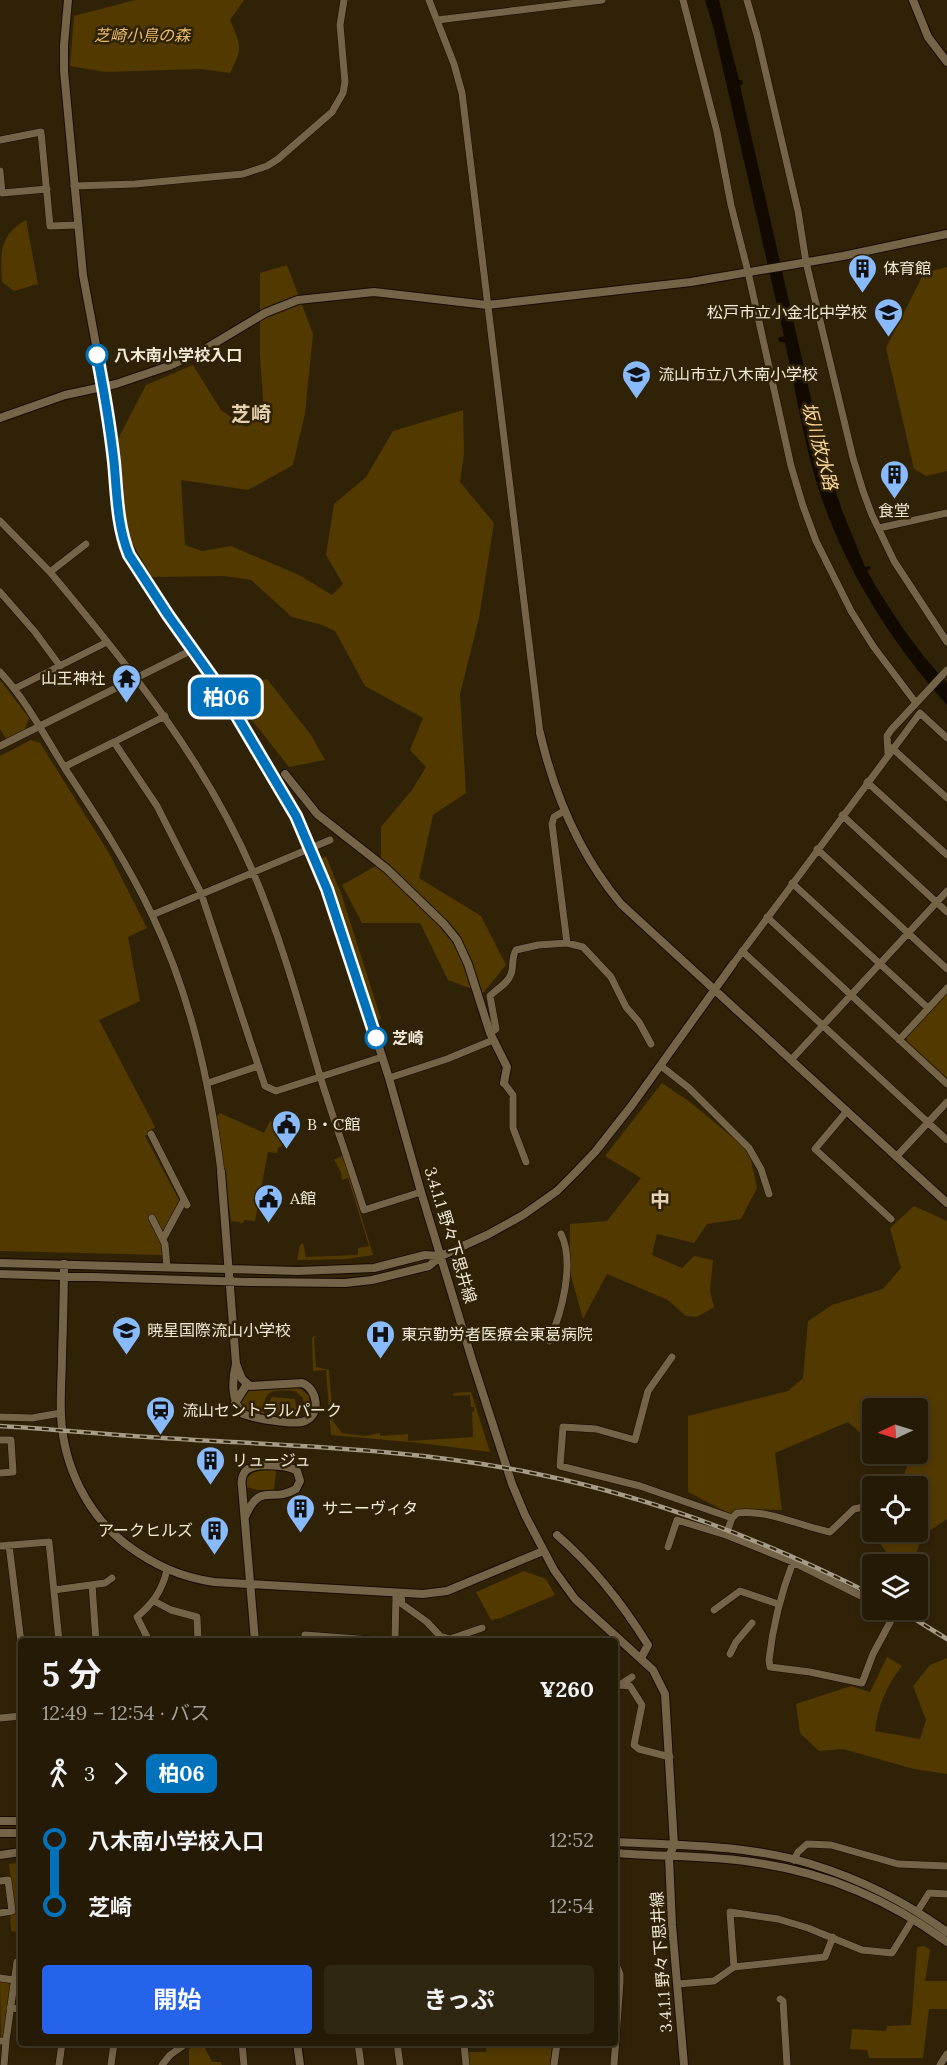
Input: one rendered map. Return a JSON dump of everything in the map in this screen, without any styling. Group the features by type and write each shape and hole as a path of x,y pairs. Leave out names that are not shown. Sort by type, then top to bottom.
{"street":[{"name":"3.4.1.1 野々下思井線","path":"68,0 64,71 83,275 103,387 125,545 138,569 222,691 296,816 311,849 333,904 389,1078 421,1192 512,1484 543,1551 575,1599 641,1658 656,1675 665,1694 674,1845"},
{"path":"74,186 135,184 243,174 267,166 278,159 332,112 343,93 345,82 340,25 344,0"},
{"path":"429,0 454,64 462,93 540,733 564,811 589,862 613,894 641,924 947,1203"},
{"path":"437,20 602,0"},
{"path":"683,0 717,132 730,205 751,271 791,465 803,506 816,542 851,611 873,646 919,700"},
{"path":"747,0 798,212 804,262 866,499 904,579 947,642"},
{"path":"913,0 928,37 947,62"},
{"path":"0,140 41,132 50,226 78,225"},
{"path":"0,171 2,194 47,189"},
{"path":"0,418 65,395 103,387 185,359 265,313 298,300 374,292 487,305 691,282 947,234"},
{"path":"879,528 947,513"},
{"path":"0,521 50,572 136,678 165,716 208,783 253,872 290,974 364,1210 421,1192"},
{"path":"50,572 86,544"},
{"path":"0,592 35,632 60,666"},
{"path":"14,689 107,642"},
{"path":"0,746 192,650"},
{"path":"947,670 887,736 890,751 947,798"},
{"path":"0,672 39,726 115,845 152,915 170,957 208,1083 221,1173 236,1364 242,1379 255,1386 302,1383 308,1385 315,1393 315,1410 308,1420 299,1422 243,1414 235,1403 233,1374 236,1364"},
{"path":"0,1274 319,1283 372,1280 429,1266 441,1256 504,1226 557,1191 595,1152 661,1066 713,990 842,815 920,713 947,738"},
{"path":"64,767 165,716"},
{"path":"114,742 157,806 201,893 266,1086 276,1091 382,1057"},
{"path":"285,774 316,813 387,869 451,931 463,952 492,1036 507,1067 504,1083 513,1095 513,1128 526,1162"},
{"path":"867,782 947,855"},
{"path":"564,811 554,817 552,824 567,943"},
{"path":"842,815 947,912"},
{"path":"152,915 330,840"},
{"path":"817,849 947,969"},
{"path":"792,883 928,1008"},
{"path":"791,1060 947,891"},
{"path":"767,917 947,1084"},
{"path":"389,1078 447,1059 492,1036 496,1029 490,996 508,980 511,974 513,954 516,950 538,945 567,943 582,947 601,964 611,977 651,1044"},
{"path":"742,951 947,1140"},
{"path":"899,1040 947,988"},
{"path":"208,1083 258,1066"},
{"path":"661,1066 689,1088 748,1148 761,1169 769,1194"},
{"path":"896,1157 947,1102"},
{"path":"847,1111 815,1149 891,1219"},
{"path":"152,1134 185,1203 163,1239"},
{"path":"152,1218 165,1244 167,1267"},
{"path":"549,1341 560,1310 568,1261 566,1244 561,1234"},
{"path":"0,1263 298,1271 374,1268 425,1255 441,1256"},
{"path":"64,1264 61,1413 69,1461 78,1485 92,1510 116,1537 144,1558 167,1570 200,1580 423,1594 447,1590 543,1551"},
{"path":"672,1357 648,1391 635,1440 596,1429 563,1427 560,1466 640,1486 732,1518"},
{"path":"235,1403 248,1384"},
{"path":"0,1417 32,1418 61,1413"},
{"path":"0,1440 11,1440 13,1472 0,1473"},
{"path":"244,1516 253,1500 261,1495 292,1491 299,1484 297,1471 287,1466 254,1466 244,1473 242,1487 244,1516 255,1638"},
{"path":"242,1487 261,1495"},
{"path":"726,1535 736,1513 745,1512 783,1519 830,1532 854,1509 862,1507"},
{"path":"668,1547 676,1520 726,1535 793,1562 862,1596"},
{"path":"557,1535 584,1559 625,1608 648,1645 641,1658"},
{"path":"0,1546 49,1542 59,1638"},
{"path":"9,1545 21,1638"},
{"path":"793,1562 774,1618 770,1666 862,1683 873,1654 891,1620"},
{"path":"148,1638 137,1617 154,1601 161,1590 167,1570"},
{"path":"54,1590 92,1585 112,1578"},
{"path":"92,1585 96,1638"},
{"path":"714,1610 740,1591 778,1604"},
{"path":"399,1594 402,1604 427,1622 440,1636 447,1638"},
{"path":"395,1638 399,1594"},
{"path":"154,1601 171,1610 196,1617 198,1638"},
{"path":"730,1654 736,1642 752,1623"},
{"path":"453,1638 482,1628"},
{"path":"306,1638 305,1635 332,1638"},
{"path":"618,1685 632,1677"},
{"path":"618,1686 630,1686 642,1705 634,1745 639,1749 670,1757"},
{"path":"0,1718 18,1716"},
{"path":"0,1821 18,1821"},
{"path":"0,1833 18,1833"},
{"path":"618,1842 736,1850 810,1864 879,1891 947,1942"},
{"path":"794,1860 798,1852 807,1844 818,1844 831,1845 898,1864 947,1866"},
{"path":"669,1857 674,1845"},
{"path":"0,1855 18,1852"},
{"path":"618,1853 731,1859 805,1872 852,1888 947,1932"},
{"name":"3.4.1.1 野々下思井線","path":"669,1857 672,1925 684,2065"},
{"path":"0,1881 8,1880 12,1911 0,1913"},
{"path":"734,1968 730,1912 778,1919 833,1937 862,1950 892,1953 929,1893 947,1894"},
{"path":"678,1984 714,1982 734,1968 825,1957 833,1937"},
{"path":"4,2065 3,2041 18,1962"},
{"path":"618,1969 620,1974 618,2010"},
{"path":"0,1978 14,1980"},
{"path":"780,1999 783,2001 787,2065"},
{"path":"10,2008 18,2009"},
{"path":"59,2065 62,2046"},
{"path":"111,2065 114,2046"},
{"path":"162,2065 170,2055 183,2046"},
{"path":"242,2046 244,2065"},
{"path":"297,2046 300,2065"},
{"path":"358,2046 361,2065"},
{"path":"397,2046 400,2065"},
{"path":"464,2046 466,2065"},
{"path":"554,2065 557,2046"},
{"path":"614,2065 615,2046"},
{"path":"940,2065 947,2054"}],"green space":[{"name":"芝崎小鳥の森","path":"135,0 244,0 230,20 239,52 230,73 201,69 105,72 70,66 74,16"},
{"path":"26,220 38,284 14,291 2,282 3,245 11,232"},
{"path":"287,265 313,334 305,413 293,465 248,490 181,480 185,545 202,551 231,546 299,575 332,595 343,584 326,555 334,504 366,477 393,431 463,410 464,454 460,482 494,523 479,618 460,694 466,793 433,815 419,878 481,916 506,965 483,993 448,980 420,923 362,923 342,885 381,863 381,827 412,790 426,767 410,750 423,718 365,686 335,631 292,617 251,580 224,576 152,577 128,536 118,439 146,385 193,365 221,410 246,427 264,413 260,356 260,273"},
{"path":"947,267 947,471 926,476 914,469 886,348 924,273"},
{"path":"267,679 311,735 325,760 289,767 243,709 239,686"},
{"path":"0,680 29,718 25,729 6,739 0,729"},
{"path":"31,740 40,743 109,853 147,928 128,937 140,1001 99,1020 155,1127 145,1136 179,1200 166,1229 160,1231 162,1255 0,1251 0,756"},
{"path":"326,856 342,896 381,1019 378,1020 373,1012 321,859"},
{"path":"947,994 947,1078 907,1041 907,1037"},
{"path":"662,1083 690,1102 749,1151 757,1188 741,1219 707,1224 694,1243 657,1234 652,1255 682,1268 694,1256 713,1260 710,1291 714,1307 697,1317 686,1316 668,1300 607,1274 583,1319 570,1272 570,1224 607,1221 641,1178 605,1156"},
{"path":"220,1113 264,1133 270,1121 277,1123 283,1134 278,1137 283,1145 278,1148 277,1153 268,1152 255,1221 244,1220 243,1223 231,1221 217,1116"},
{"path":"343,1155 373,1255 346,1259 297,1260 300,1245 303,1243 306,1257 358,1255 358,1248 369,1246 348,1178 342,1180 341,1172 334,1160"},
{"path":"914,1206 947,1221 947,1519 928,1532 928,1476 904,1476 908,1464 928,1464 928,1398 862,1398 862,1434 848,1422 775,1453 782,1510 736,1509 730,1514 688,1492 688,1416 788,1391 803,1378 808,1321 832,1305 883,1289 901,1268 890,1228"},
{"path":"316,1336 314,1339 316,1367 329,1370 333,1421 342,1433 365,1436 380,1433 380,1436 408,1434 408,1441 473,1437 472,1412 474,1407 471,1407 470,1395 454,1396 453,1393 471,1392 490,1452 331,1435 326,1370 313,1371 312,1338"},
{"path":"291,1387 301,1389 309,1396 309,1405 305,1413 303,1398 295,1391 275,1391 267,1395 264,1414 247,1410 241,1404 241,1399 247,1391"},
{"path":"272,1397 295,1399 297,1415 295,1418 270,1414 268,1403"},
{"path":"276,1470 274,1490 246,1487 245,1481 251,1474"},
{"path":"879,1542 920,1542 916,1554 888,1554"},
{"path":"524,1571 546,1579 555,1595 491,1620 476,1592"},
{"path":"887,1657 902,1666 891,1681 884,1697 875,1731 920,1739 926,1720 913,1686 930,1665 947,1658 947,1774 914,1769 843,1749 819,1751 800,1733 796,1704 851,1686 870,1692"},
{"path":"17,1863 17,1932 11,1931 10,1915 15,1913 9,1864"},
{"path":"924,1946 930,1950 925,1981 947,1981 947,2009 929,2009 923,2058 869,2058 867,2050 850,2049 852,2029 886,2031 887,2026 911,2025 917,1947"},
{"path":"0,1981 10,1985 1,2039"},
{"path":"204,2046 212,2062 221,2062 222,2065 189,2065 189,2049"},
{"path":"487,2046 552,2046 550,2065 468,2065 469,2052 486,2052"}],"water":[{"name":"坂川放水路","path":"705,0 719,0 739,80 742,80 743,84 740,86 824,456 842,510 865,567 871,568 867,571 876,586 914,644 947,683 947,705 883,622 848,561 821,497 807,448 785,343 779,341 778,338 784,336 714,30"}],"railway":[{"path":"0,1426 398,1453 491,1465 624,1495 709,1523 751,1539 862,1590"},
{"path":"916,1620 947,1639"}],"bus line":[{"name":"柏06","path":"97,355 107,405 120,517 129,555 233,708 296,816 322,873 376,1038"}],"place":[{"name":"体育館","path":"862,294"},
{"name":"松戸市立小金北中学校","path":"888,338"},
{"name":"八木南小学校入口","path":"97,355"},
{"name":"流山市立八木南小学校","path":"637,400"},
{"name":"食堂","path":"894,500"},
{"name":"山王神社","path":"126,704"},
{"name":"芝崎","path":"376,1038"},
{"name":"B・C館","path":"286,1150"},
{"name":"A館","path":"269,1224"},
{"name":"暁星国際流山小学校","path":"126,1356"},
{"name":"東京勤労者医療会東葛病院","path":"380,1360"},
{"name":"流山セントラルパーク","path":"161,1436"},
{"name":"リュージュ","path":"211,1486"},
{"name":"サニーヴィタ","path":"301,1534"},
{"name":"アークヒルズ","path":"214,1556"}],"district":[{"name":"芝崎","path":"251,413"},
{"name":"中","path":"660,1199"}]}
